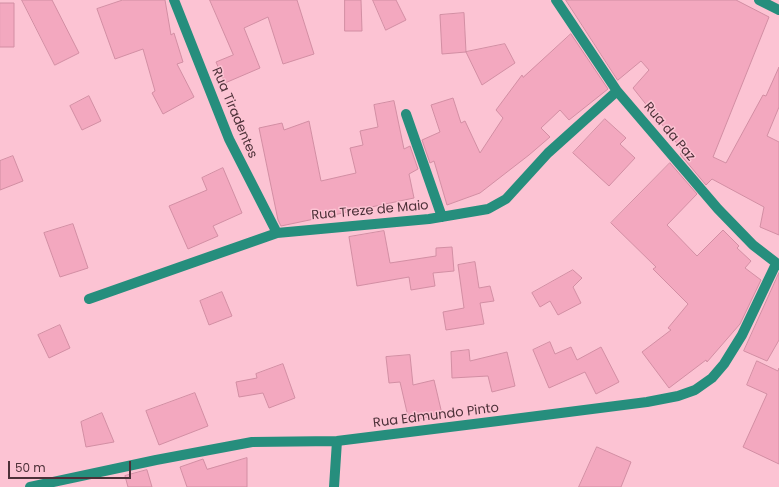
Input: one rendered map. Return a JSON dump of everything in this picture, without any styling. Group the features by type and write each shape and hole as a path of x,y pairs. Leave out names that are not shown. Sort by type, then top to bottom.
{"street":[{"name":"Rua Tiradentes","path":"174,0 229,139 277,233"},
{"name":"Rua da Paz","path":"556,0 618,91 718,209 753,245 777,265"},
{"path":"759,0 779,10"},
{"name":"Rua Treze de Maio","path":"89,299 277,233 442,217 488,209 506,199 548,153 618,91"},
{"path":"406,114 442,217"},
{"name":"Rua Edmundo Pinto","path":"30,487 156,460 252,442 337,440 647,402 678,396 695,390 712,378 724,364 742,335 777,265"},
{"path":"334,487 337,440"}],"building":[{"path":"22,0 52,0 79,53 55,65"},
{"path":"123,0 165,0 171,35 174,33 183,62 177,64 194,97 163,114 152,93 155,91 143,49 115,59 97,9"},
{"path":"210,0 297,0 314,54 283,64 268,17 244,28 260,68 225,83 216,62 233,55"},
{"path":"345,0 361,0 362,31 345,31"},
{"path":"373,0 396,0 406,20 386,30"},
{"path":"566,0 736,0 769,17 713,157 726,163 763,95 766,96 779,67 779,107 767,136 779,142 779,235 760,227 764,207 712,179 706,185 680,154 683,151 633,88 649,70 641,61 618,80"},
{"path":"0,3 14,3 14,47 0,47"},
{"path":"464,13 466,52 442,54 440,15"},
{"path":"571,34 608,89 569,120 560,110 541,128 550,137 529,155 480,193 447,205 434,161 430,163 422,140 440,132 431,105 453,98 461,123 465,121 480,153 503,118 496,110 522,75 523,77"},
{"path":"505,44 515,63 482,85 466,52"},
{"path":"89,96 101,121 82,130 70,106"},
{"path":"394,101 404,149 410,146 418,169 409,174 414,198 281,226 278,220 259,128 282,123 284,130 309,121 321,181 356,173 350,148 363,145 360,131 378,127 374,105"},
{"path":"605,119 626,138 620,144 635,158 609,186 573,153"},
{"path":"13,156 23,181 0,190 0,161"},
{"path":"670,163 697,194 667,225 697,256 723,230 739,246 737,248 751,261 745,268 761,280 740,324 707,362 706,360 669,388 642,352 671,330 668,328 688,304 653,269 656,267 611,223"},
{"path":"223,168 242,213 213,226 218,236 188,249 169,206 207,190 202,178"},
{"path":"73,224 88,268 60,277 44,233"},
{"path":"384,231 390,263 436,256 436,248 452,247 454,271 433,273 435,286 411,290 409,277 357,286 349,237"},
{"path":"475,262 479,288 490,286 494,301 480,303 484,324 446,330 443,312 464,308 458,265"},
{"path":"573,270 582,278 573,287 581,303 558,315 550,301 540,307 532,293"},
{"path":"779,273 779,340 767,361 744,351"},
{"path":"222,292 232,316 209,325 200,301"},
{"path":"60,325 70,348 49,358 38,335"},
{"path":"550,342 555,354 571,347 577,360 601,347 619,382 596,394 585,372 549,388 533,350"},
{"path":"469,350 470,361 507,352 515,386 492,392 488,376 452,378 451,352"},
{"path":"410,355 413,385 434,380 442,414 409,421 400,382 389,383 386,357"},
{"path":"757,361 778,371 779,368 779,464 743,447 767,394 747,385"},
{"path":"283,364 295,398 269,408 263,393 239,397 236,382 257,378 256,374"},
{"path":"195,393 208,426 159,445 146,411"},
{"path":"102,413 114,442 86,447 81,422"},
{"path":"597,447 631,462 621,487 579,487"},
{"path":"247,458 247,487 187,487 180,467 203,459 207,469"},
{"path":"147,470 152,487 128,487 125,476"}]}
